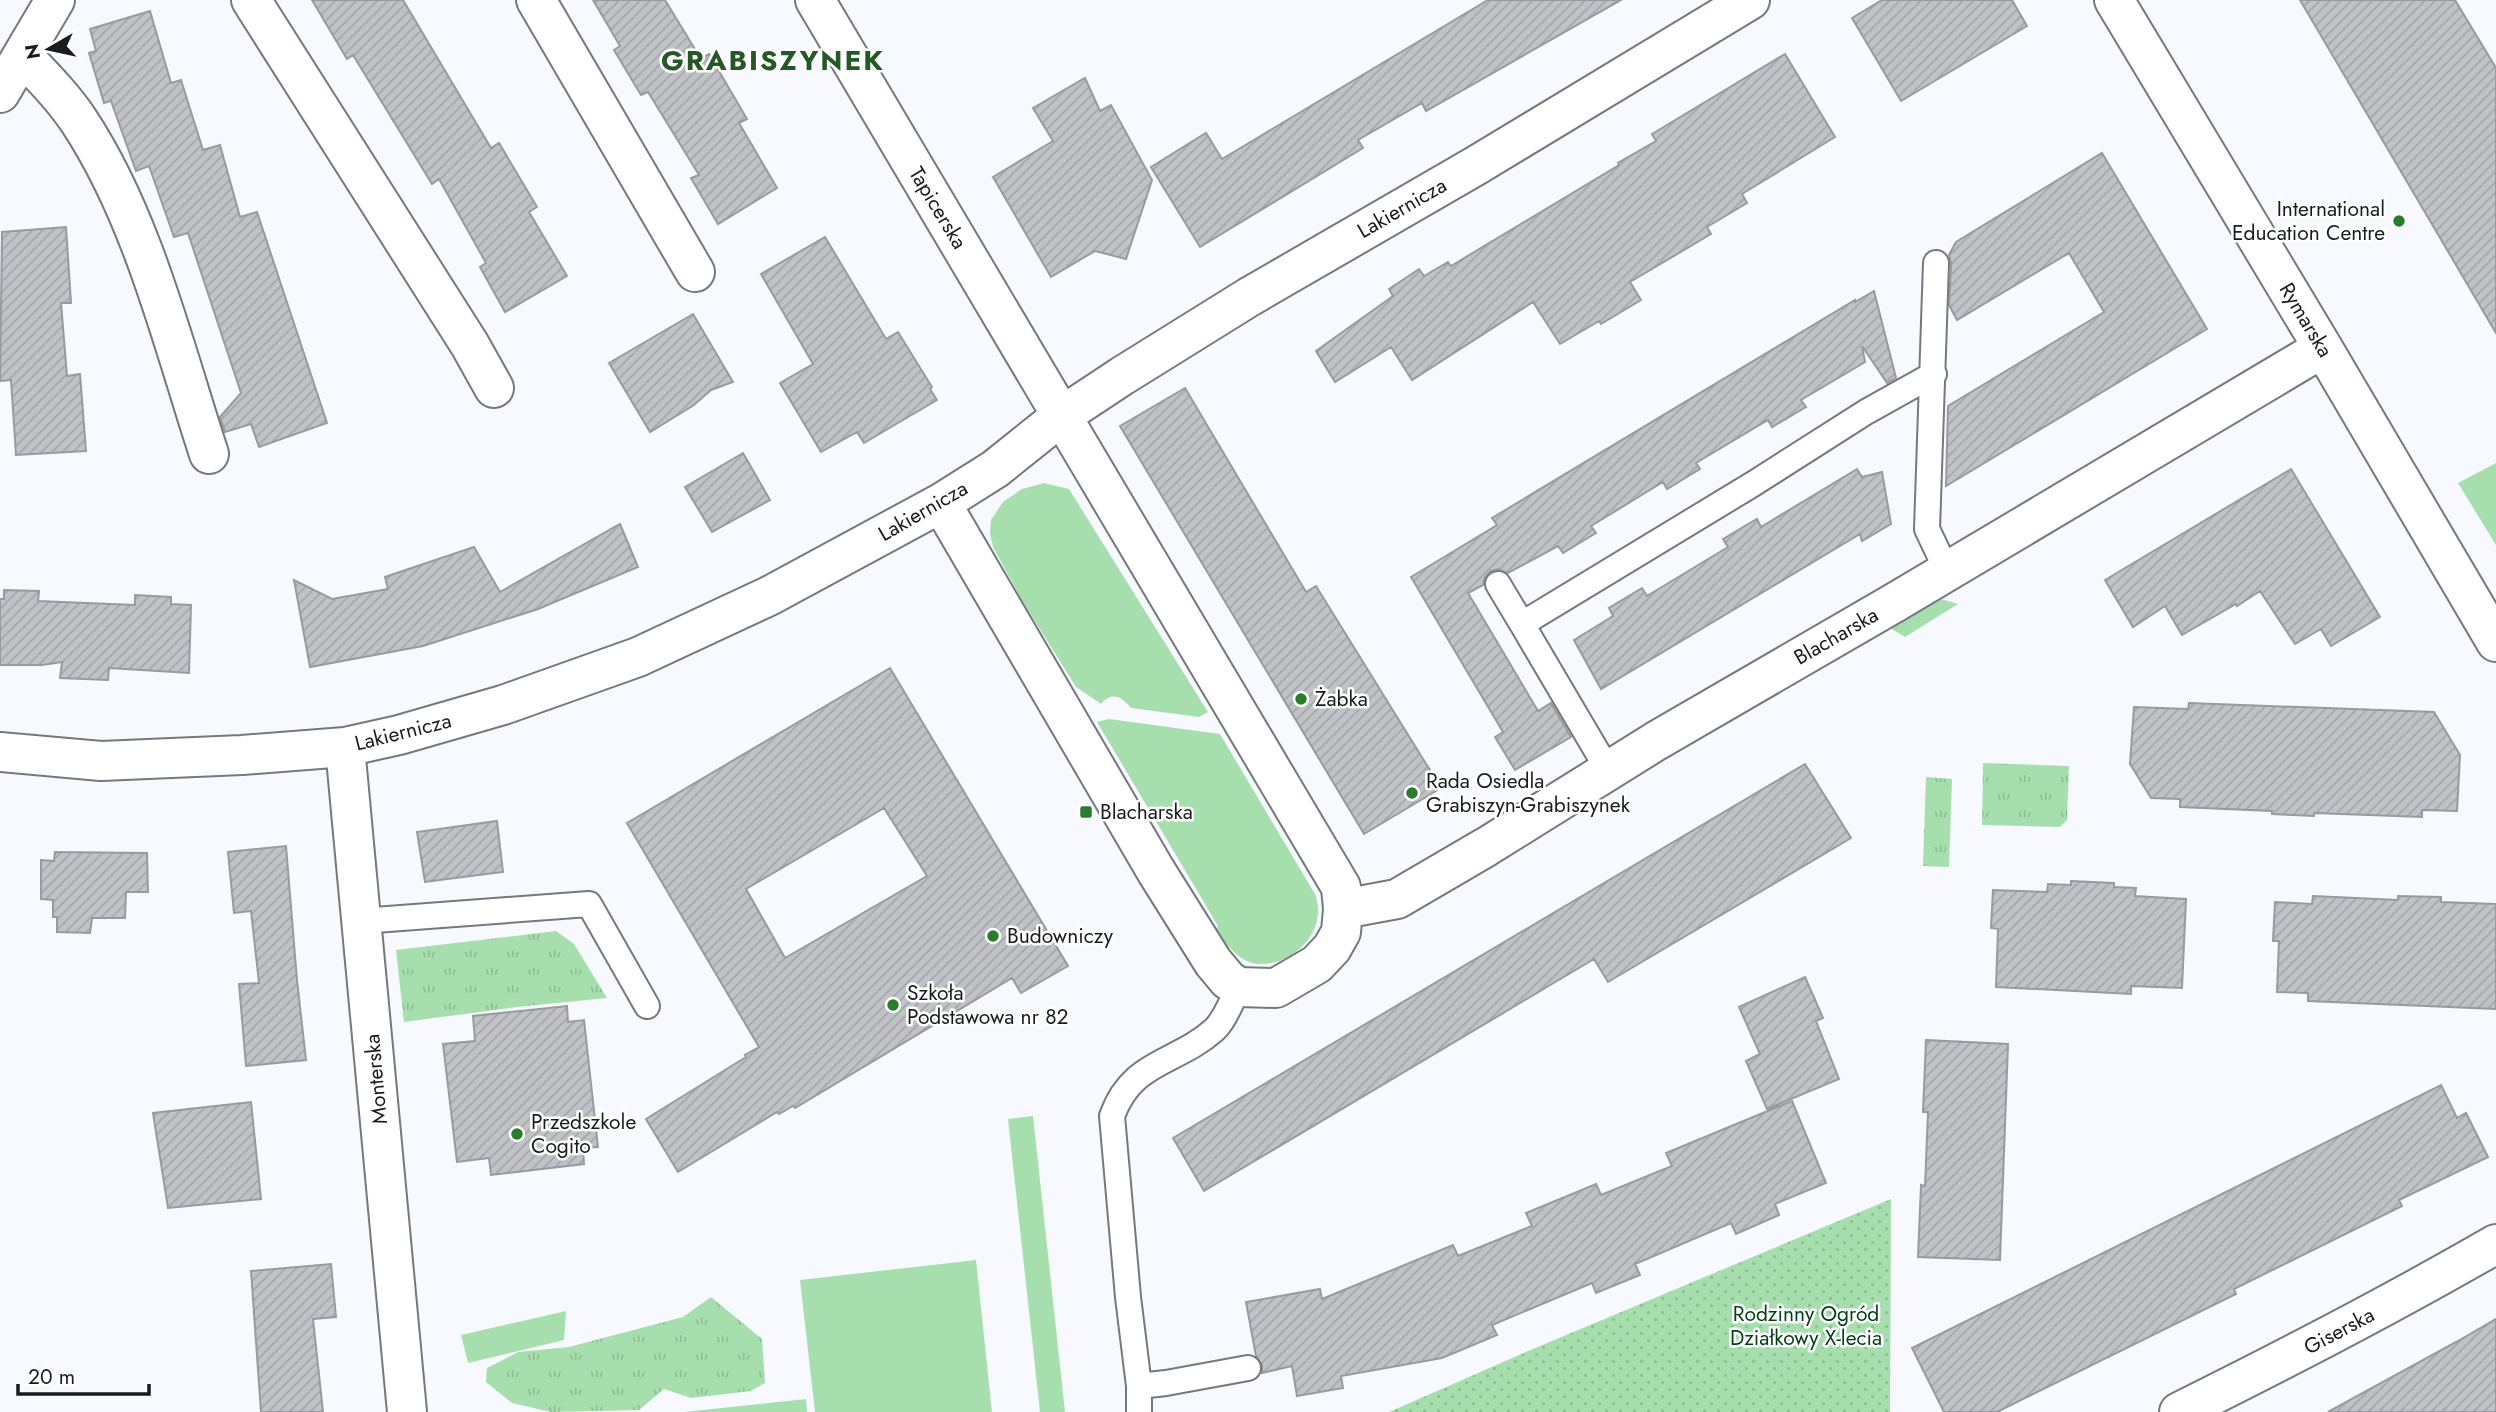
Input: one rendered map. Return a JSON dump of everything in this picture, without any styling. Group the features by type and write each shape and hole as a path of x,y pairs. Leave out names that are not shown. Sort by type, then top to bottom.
{"street":[{"path":"0,93 55,0"},
{"path":"251,0 470,345 494,388"},
{"path":"536,0 695,272"},
{"name":"Tapicerska","path":"816,0 1060,416"},
{"name":"Lakiernicza","path":"0,752 101,761 345,747 399,735 503,705 638,657 769,596 942,503 995,469 1060,416 1249,297 1477,165 1750,0"},
{"name":"Rymarska","path":"2113,0 2496,642"},
{"path":"23,56 59,94 79,122 137,233 209,454"},
{"name":"Blacharska","path":"1343,909 1397,899 1608,770 2323,348"},
{"path":"942,503 1163,883 1213,962 1228,980 1240,987 1276,988 1317,964 1332,948 1341,932 1343,909 1340,887 1060,416"},
{"name":"Monterska","path":"345,747 407,1412"},
{"name":"Giserska","path":"2179,1412 2400,1299 2496,1244"}],"lane":[{"path":"1936,263 1927,528 1947,571"},
{"path":"1522,624 1866,412 1934,374"},
{"path":"1499,584 1608,770"},
{"path":"361,921 589,904 647,1006"},
{"path":"1139,1412 1139,1386 1112,1116 1118,1099 1132,1080 1216,1029 1240,987"},
{"path":"1139,1386 1248,1368"}],"green space":[{"path":"2496,463 2496,545 2458,483"},
{"path":"1044,483 1069,489 1208,712 1199,717 1131,708 1117,697 1109,698 1101,704 1076,687 1023,602 993,547 990,533 991,520 1003,502 1022,489"},
{"path":"1941,599 1958,604 1905,637 1890,628"},
{"path":"1109,719 1220,734 1315,894 1318,907 1313,932 1295,952 1284,959 1257,964 1244,960 1215,931 1218,926 1097,722"},
{"path":"1983,763 2069,766 2067,820 2060,827 1982,825"},
{"path":"1926,777 1952,779 1949,867 1923,866"},
{"path":"556,931 574,944 607,998 404,1022 396,950"},
{"path":"1033,1116 1065,1412 1040,1412 1008,1119"},
{"name":"Rodzinny Ogród Działkowy X-lecia","path":"1891,1199 1890,1412 1389,1412 1528,1351"},
{"path":"976,1260 992,1412 815,1412 800,1280"},
{"path":"711,1297 762,1339 765,1383 751,1391 691,1398 664,1389 639,1410 551,1412 512,1403 486,1382 487,1368 518,1352 569,1347 683,1317"},
{"path":"566,1311 564,1340 468,1363 461,1335"},
{"path":"806,1399 807,1412 684,1412"}],"building":[{"path":"312,0 403,0 491,148 499,143 537,207 529,212 567,276 505,312 480,267 486,263 439,179 432,184 353,55 347,59"},
{"path":"593,0 665,0 701,59 709,54 747,119 739,123 777,188 718,224 691,178 699,175 648,92 641,95 614,50 620,46"},
{"path":"1488,0 1621,0 1426,111 1422,103 1358,140 1363,148 1200,247 1151,167 1206,133 1222,159"},
{"path":"1882,0 2012,0 2027,26 1901,101 1852,18"},
{"path":"2300,0 2455,0 2496,68 2496,333"},
{"path":"150,11 171,83 181,80 203,150 220,145 240,217 257,212 327,423 259,447 251,424 225,432 220,417 241,393 188,233 174,237 149,166 136,171 111,101 104,103 89,53 96,51 90,29"},
{"path":"1785,54 1835,137 1742,194 1747,203 1707,227 1711,234 1630,282 1641,300 1560,344 1533,302 1412,380 1391,347 1335,382 1316,351 1393,296 1389,289 1419,269 1424,276 1448,262 1451,266 1619,165 1618,163 1656,141 1652,134"},
{"path":"1085,78 1100,111 1111,105 1152,180 1126,259 1095,251 1051,277 993,177 1053,141 1033,108"},
{"path":"2102,153 2207,329 1946,486 1948,406 2104,312 2069,253 1957,320 1949,305 1949,255 1956,242"},
{"path":"66,227 71,303 61,303 67,376 80,374 86,451 16,455 11,380 0,381 2,232"},
{"path":"825,237 886,339 898,332 932,387 930,389 937,400 864,443 857,432 821,452 780,383 813,364 761,274"},
{"path":"1874,291 1896,378 1887,383 1862,346 1865,362 1801,400 1806,407 1772,427 1768,420 1696,463 1700,469 1667,489 1663,482 1591,526 1596,533 1563,553 1558,546 1508,573 1498,569 1491,571 1485,577 1483,585 1468,593 1538,711 1551,703 1571,737 1515,770 1495,737 1503,732 1411,577 1497,525 1492,518"},
{"path":"693,314 733,382 711,390 694,405 650,432 609,363"},
{"path":"1185,388 1306,592 1316,586 1441,788 1364,834 1120,426"},
{"path":"743,453 770,500 712,532 685,487"},
{"path":"1857,469 1862,477 1882,472 1891,524 1862,541 1860,534 1601,689 1574,640 1613,616 1609,608 1642,588 1647,596 1728,547 1723,539 1757,519 1761,527"},
{"path":"2291,469 2380,617 2331,646 2321,629 2295,644 2260,591 2182,635 2165,606 2133,627 2105,580"},
{"path":"620,524 638,567 538,609 423,646 310,667 294,580 332,599 388,589 385,577 474,547 500,592"},
{"path":"4,590 39,591 38,601 135,605 135,595 171,597 171,604 191,605 189,673 109,668 108,680 60,678 62,662 0,665 0,599 4,599"},
{"path":"890,668 1068,966 1021,993 1012,978 795,1108 793,1106 779,1114 777,1112 678,1172 646,1119 759,1047 627,823","holes":["884,808 927,876 785,958 746,889"]},
{"path":"2189,703 2434,712 2460,755 2457,811 2422,810 2422,817 2314,813 2314,816 2272,814 2272,811 2180,807 2180,799 2151,798 2130,764 2134,707 2188,709"},
{"path":"1805,764 1851,838 1608,982 1594,959 1204,1191 1173,1138"},
{"path":"497,821 503,872 425,882 417,832"},
{"path":"286,846 306,1060 246,1066 239,984 259,983 251,911 234,913 228,852"},
{"path":"55,852 147,853 148,892 126,892 125,918 92,918 90,933 57,932 57,917 53,917 53,900 41,899 41,860 54,861"},
{"path":"2071,881 2114,883 2114,887 2136,888 2135,896 2186,899 2182,988 2131,986 2131,994 1996,987 1998,929 1991,928 1993,890 2047,892 2048,884 2071,885"},
{"path":"2313,896 2398,900 2398,896 2441,897 2441,902 2496,904 2496,1009 2308,1001 2308,993 2277,992 2279,941 2273,941 2275,902 2312,904"},
{"path":"1805,977 1823,1018 1816,1021 1839,1079 1767,1109 1746,1061 1760,1054 1739,1007"},
{"path":"567,1006 568,1022 584,1020 598,1147 583,1148 584,1164 491,1175 489,1158 457,1162 443,1044 475,1041 473,1016"},
{"path":"1926,1040 2008,1044 2000,1260 1918,1257 1928,1112 1923,1112"},
{"path":"2441,1085 2457,1118 2466,1113 2488,1157 2399,1200 2402,1206 2234,1289 2236,1294 1997,1412 1944,1412 1912,1348"},
{"path":"1792,1101 1826,1183 1775,1204 1779,1215 1736,1234 1731,1223 1635,1264 1640,1275 1596,1293 1592,1283 1492,1325 1497,1335 1442,1358 1341,1376 1343,1388 1297,1396 1292,1366 1262,1373 1262,1365 1256,1356 1246,1302 1320,1289 1322,1299 1453,1245 1458,1256 1532,1226 1526,1213 1596,1184 1601,1195 1672,1166 1666,1153"},
{"path":"251,1102 261,1199 168,1208 153,1113"},
{"path":"331,1264 336,1317 313,1319 323,1412 261,1412 251,1271"},
{"path":"2496,1319 2496,1412 2328,1412 2458,1341"}],"place":[{"name":"International Education Centre","path":"2399,221"},
{"name":"Żabka","path":"1301,699"},
{"name":"Rada Osiedla Grabiszyn-Grabiszynek","path":"1412,793"},
{"name":"Blacharska","path":"1086,812"},
{"name":"Budowniczy","path":"993,936"},
{"name":"Szkoła Podstawowa nr 82","path":"893,1005"},
{"name":"Przedszkole Cogito","path":"517,1134"}],"district":[{"name":"GRABISZYNEK","path":"773,60"}]}
